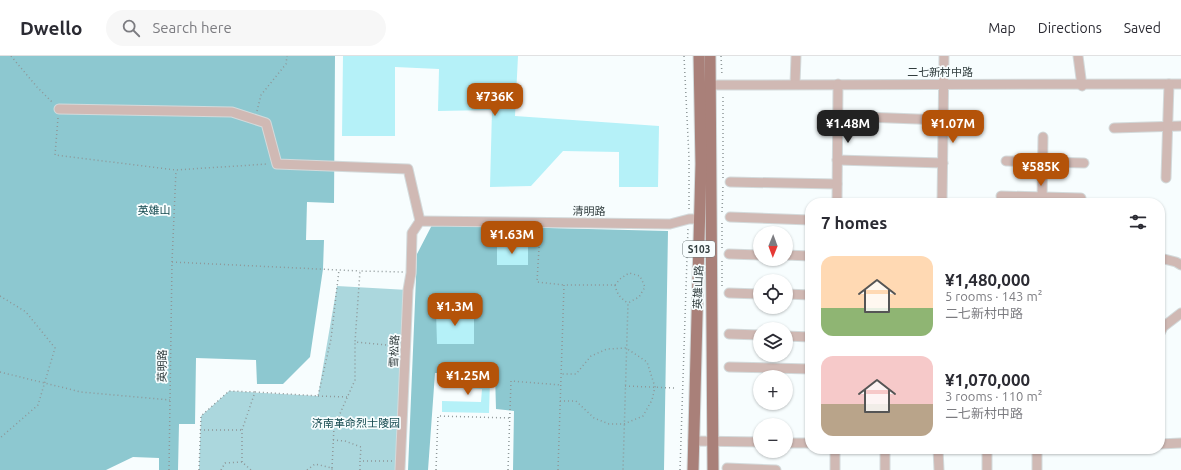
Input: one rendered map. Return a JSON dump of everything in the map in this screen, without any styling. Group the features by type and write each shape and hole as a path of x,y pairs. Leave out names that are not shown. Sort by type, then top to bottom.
{"main road":[{"name":"英雄山路","path":"693,470 694,219 701,164 699,56"},
{"name":"英雄山路","path":"710,56 713,470"}],"street":[{"path":"795,84 796,56"},
{"path":"942,198 944,56"},
{"path":"1078,56 1082,86"},
{"name":"二七新村中路","path":"699,86 711,84 943,84 1082,86 1181,84"},
{"path":"837,198 838,84"},
{"path":"1166,178 1169,84"},
{"path":"59,108 232,112 266,122 277,164 408,169 420,221"},
{"path":"838,116 943,120"},
{"path":"1114,128 1181,126"},
{"path":"1042,198 1043,137"},
{"path":"838,160 943,163"},
{"path":"1006,161 1084,163"},
{"path":"730,182 837,184"},
{"path":"1001,196 1022,198"},
{"path":"730,217 805,220"},
{"name":"清明路","path":"420,221 670,224 694,219"},
{"name":"雪松路","path":"400,465 412,233 420,221"},
{"path":"725,255 753,255"},
{"path":"793,256 805,256"},
{"path":"1165,259 1181,265"},
{"path":"726,292 753,294"},
{"path":"793,294 805,295"},
{"path":"1165,325 1181,313"},
{"path":"729,334 753,335"},
{"path":"793,336 805,337"},
{"path":"729,367 805,369"},
{"path":"693,442 753,442"},
{"path":"793,443 805,443"},
{"path":"1165,444 1181,444"},
{"path":"835,454 835,470"},
{"path":"885,454 885,470"},
{"path":"938,454 939,470"},
{"path":"987,454 987,470"},
{"path":"1037,454 1037,470"},
{"path":"727,468 776,470"}],"path":[{"path":"11,56 37,88 59,108 55,155 176,170 277,164"},
{"path":"254,119 261,95 286,64 287,56"},
{"path":"680,470 694,219 689,158 684,56"},
{"path":"721,56 723,85 726,292"},
{"name":"英明路","path":"169,470 172,262 176,170"},
{"path":"540,222 537,282 564,285 615,285"},
{"path":"172,262 411,273"},
{"path":"318,396 331,339 339,270"},
{"path":"307,470 315,464 332,469 334,427 355,380 355,342 360,271"},
{"path":"629,273 640,276 645,287 639,297 628,303 621,299 616,292 615,285 620,279 629,273"},
{"path":"558,470 564,285"},
{"path":"0,296 26,312 55,348 38,405 0,438"},
{"path":"623,470 628,303"},
{"path":"355,342 406,347"},
{"path":"560,401 576,401 594,418 609,424 624,424 643,416 652,400 655,387 646,362 626,348 607,349 591,356 576,374 561,374"},
{"path":"0,372 81,392 170,400"},
{"path":"508,470 511,381 561,385"},
{"path":"625,386 674,388"},
{"path":"199,470 201,416 229,391 347,397"},
{"path":"242,462 242,430 255,392"},
{"path":"436,470 438,416 510,418"},
{"path":"200,430 242,430"},
{"path":"333,440 345,441 361,447 360,470"},
{"path":"360,461 400,465"},
{"path":"222,470 225,463 242,462 251,470"}],"green space":[{"name":"英雄山","path":"0,56 335,56 334,203 307,202 306,240 324,240 323,269 310,357 283,384 257,384 256,360 196,358 195,424 179,424 178,470 159,470 159,458 133,457 106,470 0,470"},
{"path":"432,225 668,231 664,470 513,470 514,411 496,409 495,374 435,373 428,470 408,470 417,254"},
{"name":"济南革命烈士陵园","path":"337,286 408,290 398,470 199,470 201,416 229,391 318,396"}],"building":[{"path":"343,56 518,56 515,116 659,126 658,187 619,187 619,152 563,151 531,186 490,187 492,110 438,111 439,69 395,67 395,136 342,136"},
{"path":"497,245 528,246 528,265 497,265"},
{"path":"436,310 474,310 474,344 437,344"},
{"path":"442,378 490,380 489,413 442,412 442,401 481,402 482,389 442,387"}]}
